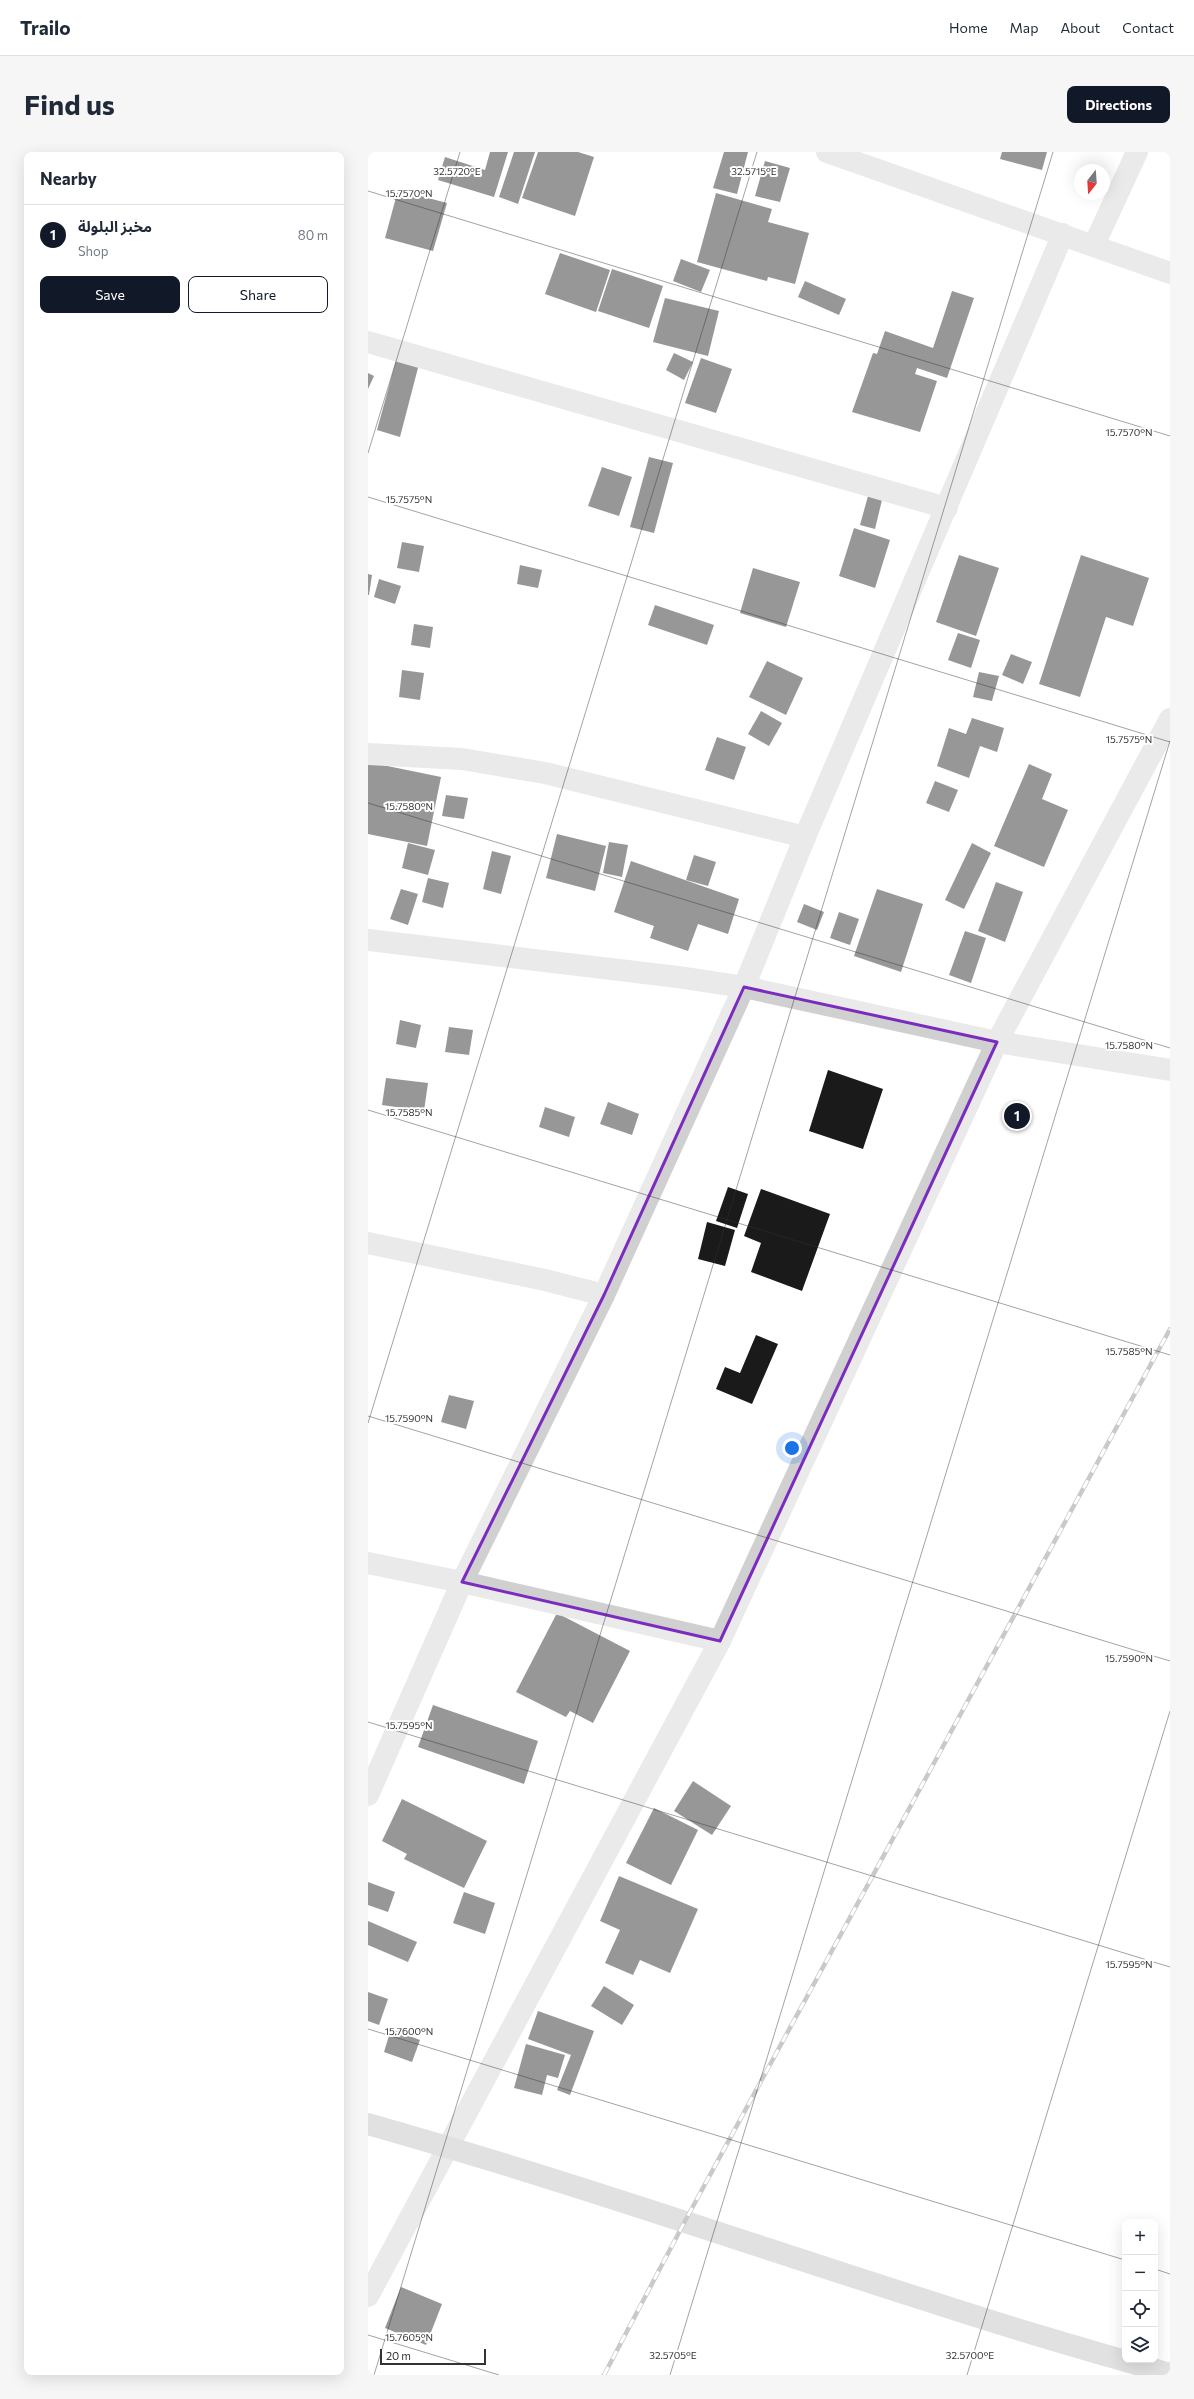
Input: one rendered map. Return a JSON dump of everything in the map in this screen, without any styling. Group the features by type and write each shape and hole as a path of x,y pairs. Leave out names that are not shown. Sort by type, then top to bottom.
{"street":[{"path":"827,152 1170,273"},
{"path":"1094,245 1137,152"},
{"path":"368,1795 462,1582 604,1295 744,987 805,837 1063,234"},
{"path":"368,342 947,508"},
{"path":"368,2296 720,1641 997,1042 1170,719"},
{"path":"368,754 462,759 545,773 805,837"},
{"path":"368,940 678,977 744,987 997,1042 1170,1070"},
{"path":"368,1243 545,1280 604,1295"},
{"path":"368,1563 462,1582 720,1641"},
{"path":"368,2124 448,2147 685,2221 988,2321 1170,2374"}],"highlighted area":[{"path":"744,987 997,1042 720,1641 462,1582 604,1295"}],"building":[{"path":"490,152 508,152 494,197 438,180 445,157 485,170"},
{"path":"514,152 535,152 518,204 499,197"},
{"path":"538,152 578,152 594,157 575,216 522,198"},
{"path":"724,152 748,152 737,194 713,188"},
{"path":"1002,152 1047,152 1042,170 1000,159"},
{"path":"765,161 790,168 780,202 755,196"},
{"path":"398,190 447,203 433,251 385,238"},
{"path":"716,193 772,209 768,222 809,233 795,284 768,277 767,281 697,262"},
{"path":"560,253 610,270 596,312 545,294"},
{"path":"681,259 710,270 701,292 673,281"},
{"path":"612,269 663,286 649,328 598,311"},
{"path":"805,281 846,299 839,315 798,297"},
{"path":"952,291 974,298 947,378 917,368 915,374 937,381 920,432 852,412 873,353 877,354 885,331 933,348"},
{"path":"665,298 719,311 708,356 653,342"},
{"path":"674,353 693,362 684,380 666,370"},
{"path":"397,357 419,364 400,437 377,430"},
{"path":"701,358 732,369 716,413 685,403"},
{"path":"368,373 374,376 368,389"},
{"path":"649,457 673,463 654,533 630,527"},
{"path":"602,467 632,477 619,516 588,506"},
{"path":"868,496 882,500 875,529 860,525"},
{"path":"854,528 890,540 875,588 839,576"},
{"path":"402,542 424,546 419,572 397,568"},
{"path":"959,555 999,568 976,636 936,622"},
{"path":"1081,555 1149,578 1133,626 1106,617 1080,697 1039,684"},
{"path":"520,565 542,570 538,588 517,584"},
{"path":"753,568 800,582 786,627 740,613"},
{"path":"368,574 372,575 369,595 368,595"},
{"path":"379,579 401,586 395,604 374,597"},
{"path":"655,605 714,625 707,645 648,625"},
{"path":"414,624 433,627 430,648 411,645"},
{"path":"958,633 980,640 971,668 948,660"},
{"path":"1011,654 1032,662 1023,684 1002,675"},
{"path":"767,661 803,678 786,715 749,697"},
{"path":"402,670 424,673 420,700 399,697"},
{"path":"979,672 999,676 992,701 973,697"},
{"path":"761,711 782,723 769,746 748,734"},
{"path":"972,718 1004,728 997,752 980,746 969,778 937,766 949,728 966,734"},
{"path":"717,737 746,747 734,780 705,770"},
{"path":"368,762 441,777 427,846 368,834"},
{"path":"1029,764 1052,774 1042,799 1068,810 1044,867 994,846"},
{"path":"935,781 958,790 949,812 926,803"},
{"path":"446,795 468,798 464,819 442,816"},
{"path":"557,834 606,846 595,891 546,878"},
{"path":"609,842 628,845 622,877 603,873"},
{"path":"408,843 435,850 428,875 402,868"},
{"path":"972,843 991,853 964,909 945,900"},
{"path":"492,851 511,856 501,894 483,889"},
{"path":"694,855 716,862 708,886 686,880"},
{"path":"631,861 739,899 728,934 698,924 688,951 650,938 654,926 614,912"},
{"path":"428,878 449,883 443,908 422,902"},
{"path":"996,882 1023,892 1005,942 978,931"},
{"path":"401,889 418,894 408,925 390,919"},
{"path":"877,889 923,904 901,972 854,956"},
{"path":"804,904 824,912 817,930 797,922"},
{"path":"839,912 859,919 850,945 830,938"},
{"path":"965,931 986,938 971,983 949,975"},
{"path":"400,1020 421,1025 416,1048 396,1044"},
{"path":"449,1027 473,1030 469,1055 445,1052"},
{"path":"828,1070 883,1089 863,1149 809,1131"},
{"path":"386,1078 428,1083 424,1111 382,1105"},
{"path":"608,1102 639,1114 632,1135 600,1124"},
{"path":"545,1107 575,1117 569,1137 539,1127"},
{"path":"728,1187 748,1194 737,1228 716,1221"},
{"path":"761,1189 830,1214 802,1291 751,1272 761,1243 744,1236"},
{"path":"707,1222 735,1230 725,1266 698,1259"},
{"path":"756,1335 778,1344 752,1404 716,1389 725,1367 740,1373"},
{"path":"449,1395 474,1401 466,1429 441,1422"},
{"path":"557,1613 630,1651 593,1723 570,1711 566,1717 516,1692"},
{"path":"433,1705 538,1741 524,1784 418,1747"},
{"path":"693,1781 731,1806 712,1835 674,1811"},
{"path":"402,1799 487,1841 464,1888 404,1859 407,1854 382,1841"},
{"path":"654,1808 698,1830 671,1885 626,1863"},
{"path":"619,1876 698,1909 670,1973 640,1960 633,1975 605,1963 620,1930 600,1921"},
{"path":"368,1882 395,1892 388,1912 368,1905"},
{"path":"464,1892 495,1903 485,1934 453,1923"},
{"path":"368,1921 417,1942 408,1962 368,1945"},
{"path":"604,1986 634,2005 622,2025 591,2006"},
{"path":"368,1992 388,1999 379,2025 368,2021"},
{"path":"538,2011 594,2031 570,2095 557,2090 571,2055 528,2039"},
{"path":"391,2029 420,2040 412,2062 384,2052"},
{"path":"526,2044 565,2055 558,2078 547,2075 542,2095 514,2088"},
{"path":"401,2287 442,2304 426,2345 385,2328"}],"railway":[{"path":"604,2375 685,2221 1170,1329"}],"place":[{"name":"مخبز البلولة","path":"1017,1116"}]}
